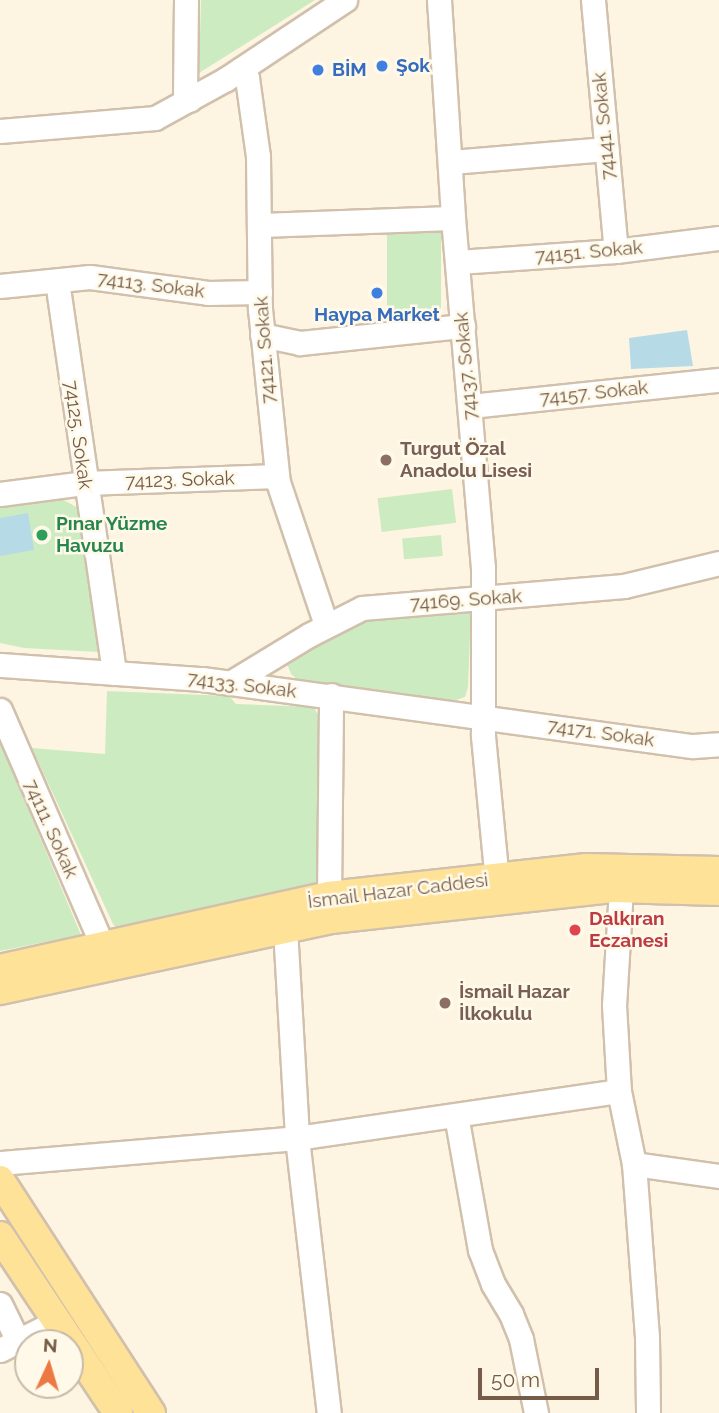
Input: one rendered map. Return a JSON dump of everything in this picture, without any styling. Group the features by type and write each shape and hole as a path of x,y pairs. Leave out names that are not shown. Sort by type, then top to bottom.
{"main road":[{"name":"İsmail Hazar Caddesi","path":"0,990 285,928 498,889 586,868 719,871"},
{"name":"İsmail Hazar Caddesi","path":"0,969 329,896 498,889 621,888 719,891"},
{"path":"0,1180 151,1413"},
{"path":"0,1236 118,1413"}],"street":[{"path":"186,0 185,92 190,100"},
{"path":"0,131 155,118 242,69 345,0"},
{"name":"74137. Sokak","path":"439,0 453,218 485,600 483,717 498,889"},
{"name":"74141. Sokak","path":"593,0 616,251"},
{"name":"74121. Sokak","path":"242,69 247,78 258,156 262,335 277,476 326,625"},
{"path":"451,162 606,149"},
{"path":"260,225 453,218"},
{"name":"74151. Sokak","path":"458,262 616,251 719,238"},
{"name":"74113. Sokak","path":"0,286 90,277 208,293 260,292"},
{"name":"74125. Sokak","path":"57,281 114,673"},
{"path":"262,335 300,343 463,326"},
{"name":"74157. Sokak","path":"470,406 719,380"},
{"name":"74123. Sokak","path":"0,494 85,483 277,476"},
{"name":"74169. Sokak","path":"230,683 326,625 362,608 485,600 624,586 719,563"},
{"name":"74133. Sokak","path":"0,665 230,683 483,717"},
{"path":"329,896 331,695"},
{"name":"74111. Sokak","path":"0,710 103,947"},
{"name":"74171. Sokak","path":"483,717 694,746 719,744"},
{"path":"621,888 614,1005 619,1091 634,1164 647,1338 648,1413"},
{"path":"285,928 297,1138 329,1413"},
{"path":"0,1163 297,1138 619,1091"},
{"path":"456,1115 480,1250 493,1284 511,1314 521,1339 536,1413"},
{"path":"634,1164 719,1176"},
{"path":"0,1304 9,1345 57,1321"}],"green space":[{"path":"201,0 315,0 199,73"},
{"path":"387,232 441,232 441,312 387,312"},
{"path":"452,489 456,523 382,532 378,498"},
{"path":"55,495 78,508 89,562 99,652 24,648 0,643 0,506"},
{"path":"441,535 443,556 404,559 402,538"},
{"path":"471,609 468,687 465,697 453,701 300,682 291,674 285,659 365,617"},
{"path":"107,691 229,696 236,704 313,707 322,719 317,881 118,929 113,924 32,748 105,754"},
{"path":"0,742 81,935 0,951"}],"water":[{"path":"687,330 693,366 631,369 629,338"},
{"path":"28,513 34,550 0,556 0,518"}],"place":[{"name":"Şok","path":"382,66"},
{"name":"BİM","path":"318,70"},
{"name":"Haypa Market","path":"377,293"},
{"name":"Turgut Özal Anadolu Lisesi","path":"386,460"},
{"name":"Pınar Yüzme Havuzu","path":"42,535"},
{"name":"Dalkıran Eczanesi","path":"575,930"},
{"name":"İsmail Hazar İlkokulu","path":"445,1003"}]}
